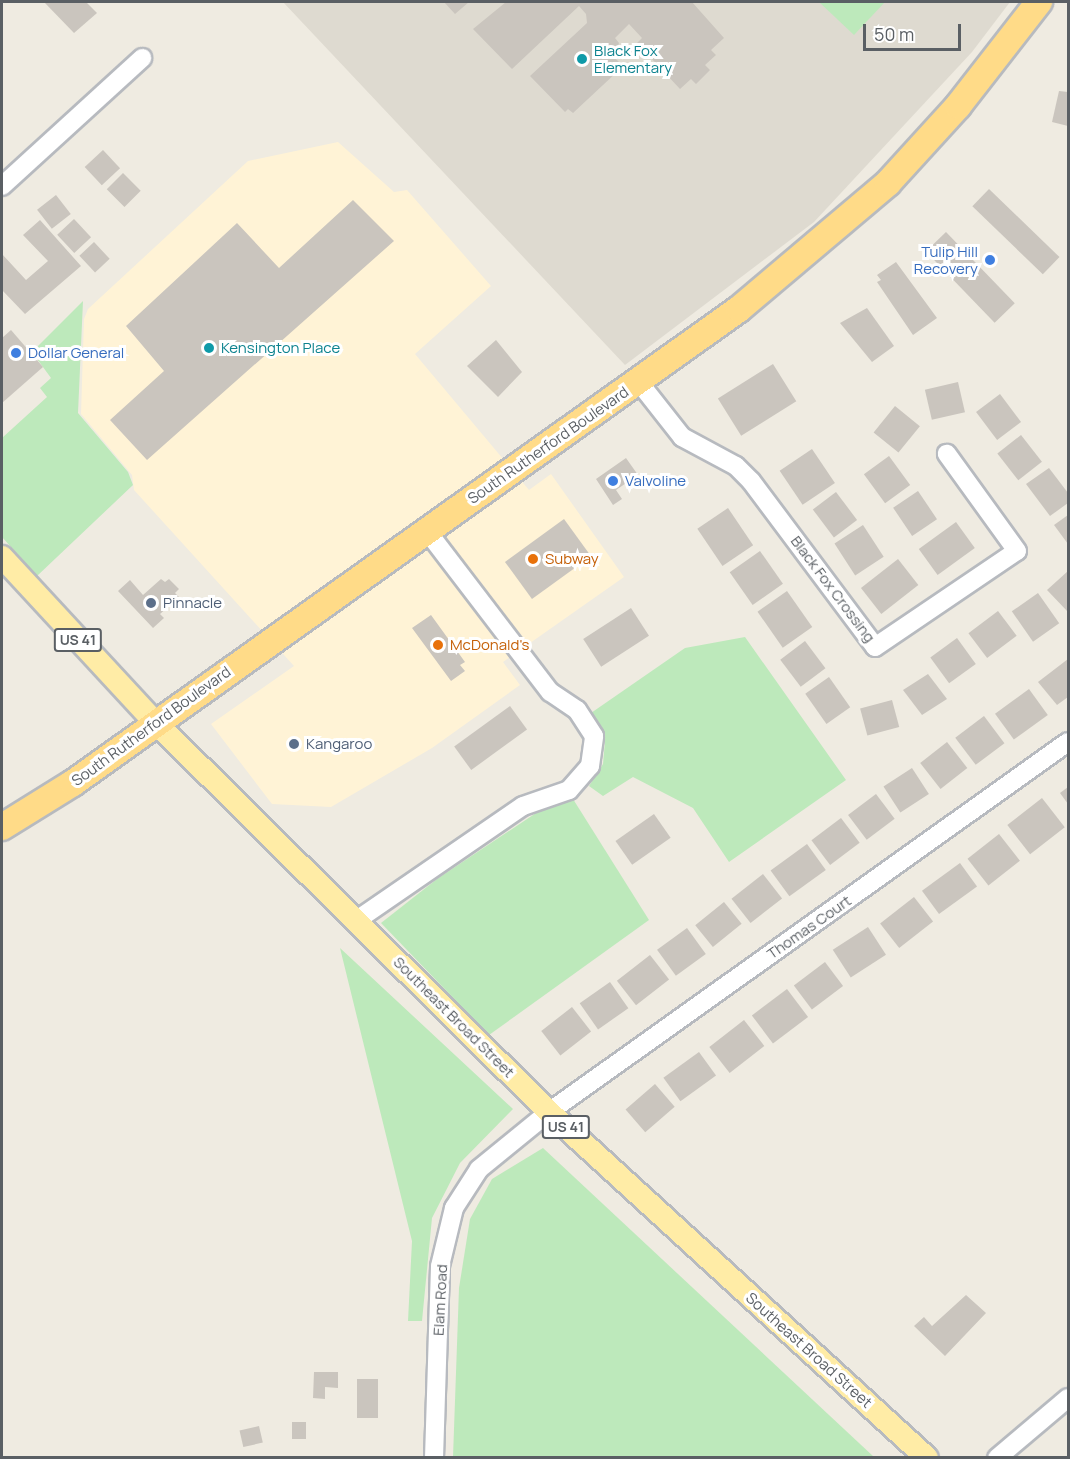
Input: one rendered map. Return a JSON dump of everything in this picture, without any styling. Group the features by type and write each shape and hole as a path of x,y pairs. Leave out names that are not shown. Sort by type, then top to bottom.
{"highway":[{"name":"South Rutherford Boulevard","path":"2,827 73,783 739,309 888,183 958,106 1039,2"}],"main road":[{"name":"Southeast Broad Street","path":"2,557 155,723 549,1112 927,1458"}],"street":[{"path":"2,186 142,58"},
{"name":"Black Fox Crossing","path":"638,381 682,437 736,466 752,482 875,647 1017,552 947,454"},
{"path":"357,920 523,806 569,790 590,766 594,735 577,710 550,692 427,531"},
{"name":"Thomas Court","path":"549,1112 1068,742"},
{"name":"Elam Road","path":"434,1458 440,1266 454,1208 478,1169 549,1112"},
{"path":"997,1458 1068,1398"}],"shaded area":[{"path":"283,2 1010,2 972,52 814,222 625,365"},
{"path":"338,142 394,192 407,190 491,286 415,354 529,490 551,474 624,577 503,662 520,685 432,748 331,807 272,804 211,724 294,666 134,490 132,475 81,414 84,319 88,309 248,161"}],"green space":[{"path":"819,2 885,2 854,35"},
{"path":"83,301 78,413 128,472 133,485 37,576 2,537 2,438 47,397 40,388 51,378 32,352"},
{"path":"745,637 846,780 729,862 693,808 633,777 603,796 589,786 603,764 605,741 591,713 685,648"},
{"path":"573,799 649,920 489,1035 381,923 437,879 542,809"},
{"path":"340,948 513,1109 460,1163 432,1218 422,1321 408,1321 412,1241"},
{"path":"543,1148 874,1457 453,1457 459,1288 470,1219 492,1179"}],"building":[{"path":"44,2 86,2 97,13 74,33"},
{"path":"444,2 469,2 455,14"},
{"name":"Black Fox Elementary","path":"506,2 692,2 724,38 711,50 716,55 705,65 710,70 696,84 691,79 680,89 637,43 642,38 629,24 615,38 619,43 614,57 619,62 614,66 618,71 573,113 568,109 565,112 530,76 587,23 586,14 579,6 512,69 473,29"},
{"path":"1059,91 1068,92 1068,126 1052,122"},
{"path":"103,150 120,168 102,185 85,167"},
{"path":"123,173 141,191 124,207 107,189"},
{"path":"989,189 1059,257 1043,274 972,206"},
{"path":"56,195 71,214 52,229 37,210"},
{"name":"Kensington Place","path":"353,200 394,241 147,460 110,420 164,371 126,326 237,223 279,268"},
{"path":"74,219 91,237 74,253 57,235"},
{"path":"40,220 81,266 25,314 2,290 2,254 26,280 48,261 23,235"},
{"path":"946,232 1015,303 995,323 926,251"},
{"path":"94,242 110,259 95,272 79,256"},
{"path":"896,262 937,318 913,335 877,282 881,280 877,275"},
{"path":"867,308 894,346 872,362 840,323"},
{"name":"Dollar General","path":"11,330 43,367 2,403 2,338"},
{"path":"496,340 522,372 498,397 467,366"},
{"path":"773,364 796,401 741,436 718,398"},
{"path":"958,382 965,412 932,420 925,390"},
{"path":"1000,394 1021,422 997,440 976,412"},
{"path":"895,406 920,426 898,453 874,432"},
{"path":"1021,435 1042,462 1018,480 997,453"},
{"path":"812,449 835,483 803,505 780,471"},
{"path":"889,456 910,485 885,503 864,474"},
{"name":"Valvoline","path":"626,458 638,475 616,490 622,499 613,505 596,479"},
{"path":"1049,468 1068,493 1068,503 1050,516 1026,484"},
{"path":"918,491 937,519 912,536 893,508"},
{"path":"836,492 857,520 834,537 813,509"},
{"path":"728,508 753,545 722,566 697,529"},
{"path":"1068,515 1068,544 1054,525"},
{"path":"564,519 591,556 532,599 505,562"},
{"path":"956,522 975,548 938,575 919,549"},
{"path":"863,525 884,557 855,575 834,544"},
{"path":"760,551 783,584 753,605 730,572"},
{"path":"898,559 918,585 881,614 861,588"},
{"path":"1068,571 1068,612 1047,590"},
{"name":"Pinnacle","path":"161,579 165,582 169,579 179,589 175,593 179,597 160,614 164,618 153,628 118,591 130,580 143,595"},
{"path":"787,591 812,627 783,648 758,612"},
{"path":"1038,593 1059,623 1033,642 1012,611"},
{"path":"631,608 649,636 601,667 583,639"},
{"path":"998,611 1017,636 987,658 968,633"},
{"name":"McDonald's","path":"431,615 465,662 460,665 465,671 451,681 412,628"},
{"path":"957,638 976,664 949,683 930,657"},
{"path":"805,641 825,668 801,687 780,660"},
{"path":"1068,659 1068,697 1057,705 1038,682"},
{"path":"928,674 947,699 922,715 903,690"},
{"path":"829,677 850,707 826,724 805,694"},
{"path":"1029,689 1048,715 1014,740 995,714"},
{"path":"892,700 899,727 867,736 860,709"},
{"path":"510,706 527,729 471,770 454,747"},
{"path":"984,716 1004,743 976,765 955,738"},
{"path":"947,742 967,768 941,789 920,763"},
{"path":"912,768 929,794 900,813 883,787"},
{"path":"1068,787 1068,804 1060,793"},
{"path":"876,794 895,819 867,840 848,815"},
{"path":"1042,798 1065,827 1030,854 1007,825"},
{"path":"654,814 671,838 632,865 615,841"},
{"path":"841,818 860,843 830,865 811,840"},
{"path":"999,834 1020,861 988,885 967,859"},
{"path":"807,844 826,870 789,896 771,870"},
{"path":"960,863 977,886 939,914 922,891"},
{"path":"763,874 782,898 751,923 731,899"},
{"path":"914,897 933,921 899,948 880,923"},
{"path":"724,902 742,924 713,947 695,925"},
{"path":"868,927 886,955 851,978 833,950"},
{"path":"687,928 706,954 676,976 657,950"},
{"path":"650,955 669,979 636,1005 617,981"},
{"path":"825,962 843,986 812,1009 794,985"},
{"path":"610,982 628,1008 598,1029 580,1003"},
{"path":"787,989 808,1017 773,1043 752,1015"},
{"path":"572,1007 591,1031 560,1055 541,1031"},
{"path":"744,1020 764,1046 730,1073 709,1047"},
{"path":"699,1052 716,1075 680,1101 663,1078"},
{"path":"655,1084 675,1107 645,1132 626,1110"},
{"path":"966,1295 986,1313 945,1356 914,1326 924,1317 932,1326"},
{"path":"314,1372 338,1372 338,1388 325,1387 325,1399 313,1398"},
{"path":"357,1379 378,1379 378,1418 357,1418"},
{"path":"292,1422 306,1422 306,1439 292,1439"},
{"path":"259,1426 263,1443 243,1447 240,1430"}],"place":[{"name":"Black Fox Elementary","path":"582,59"},
{"name":"Tulip Hill Recovery","path":"990,260"},
{"name":"Kensington Place","path":"209,348"},
{"name":"Dollar General","path":"16,353"},
{"name":"Valvoline","path":"613,481"},
{"name":"Subway","path":"533,559"},
{"name":"Pinnacle","path":"151,603"},
{"name":"McDonald's","path":"438,645"},
{"name":"Kangaroo","path":"294,744"}]}
